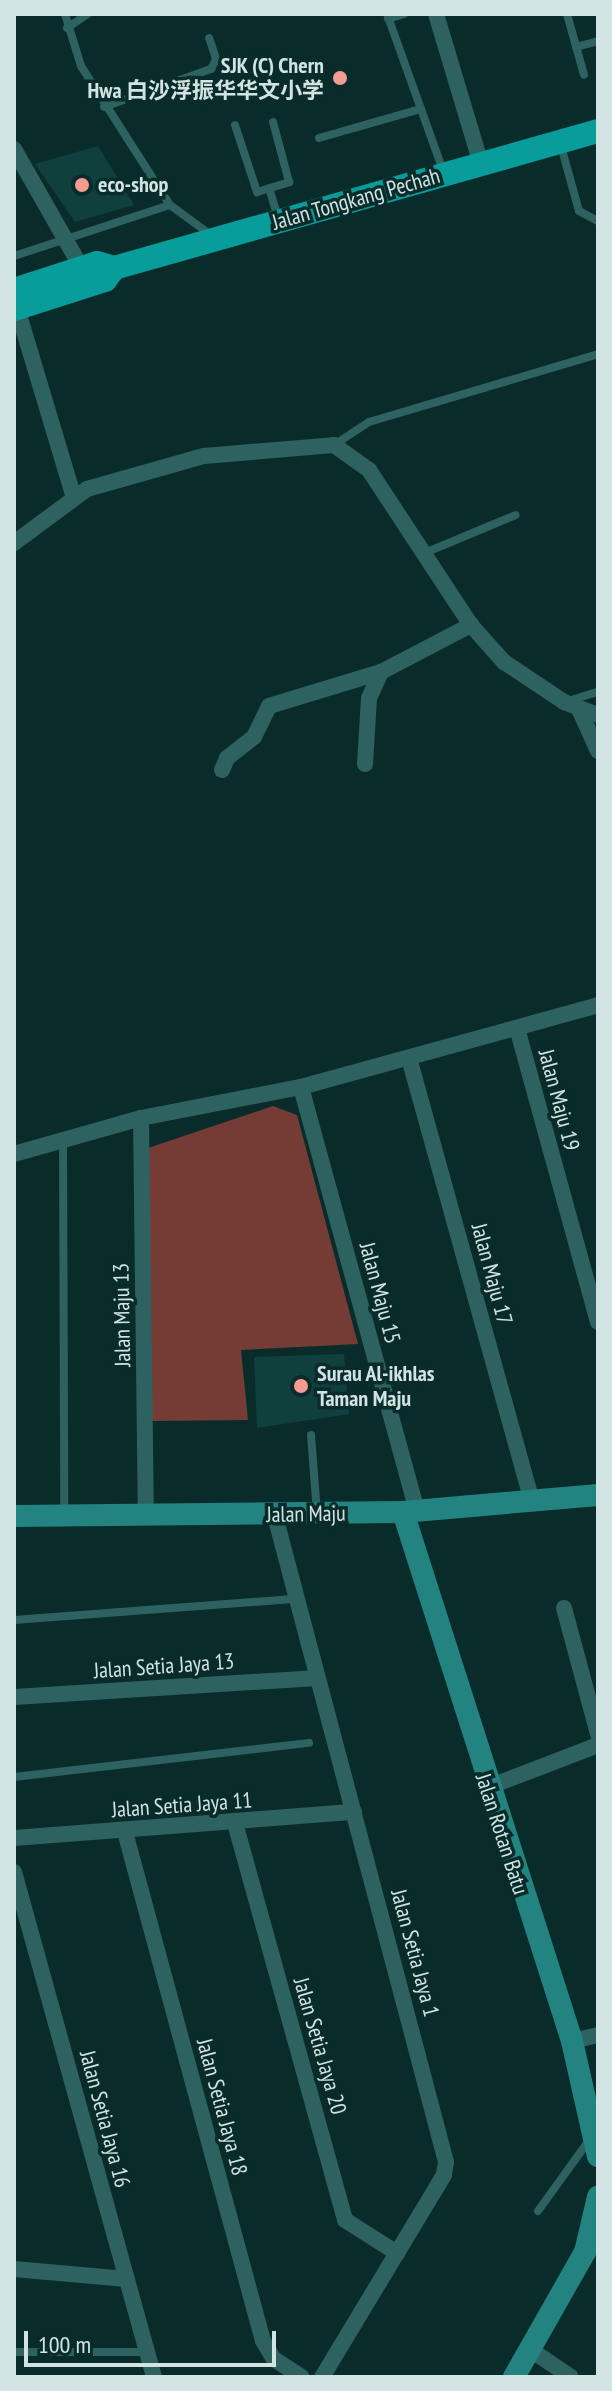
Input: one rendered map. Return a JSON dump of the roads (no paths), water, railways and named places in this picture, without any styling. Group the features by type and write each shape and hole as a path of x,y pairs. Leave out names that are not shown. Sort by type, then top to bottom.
{"main road":[{"name":"Jalan Tongkang Pechah","path":"15,302 86,276 105,280 114,268 598,131"}],"street":[{"path":"436,14 481,164"},
{"path":"14,149 19,167 68,239 86,276"},
{"path":"15,302 73,495"},
{"path":"14,543 73,495 204,456 334,445 369,470 427,552 471,625 504,662 571,705 598,715"},
{"path":"222,770 227,758 254,737 269,706 381,672 471,625"},
{"path":"365,764 369,698 381,672"},
{"path":"571,705 598,751"},
{"path":"14,1154 141,1118 301,1087 598,1005"},
{"name":"Jalan Maju 19","path":"517,1028 598,1322"},
{"name":"Jalan Maju 17","path":"409,1058 532,1502"},
{"name":"Jalan Maju 15","path":"301,1087 410,1512"},
{"name":"Jalan Maju 13","path":"141,1118 146,1512"},
{"name":"Jalan Maju","path":"14,1516 146,1512 275,1516 410,1512 598,1495"},
{"name":"Jalan Rotan Batu","path":"410,1512 486,1788 572,2041 596,2145"},
{"name":"Jalan Setia Jaya 1","path":"275,1516 446,2162 397,2253 322,2377"},
{"path":"564,1608 598,1734"},
{"name":"Jalan Setia Jaya 13","path":"14,1697 317,1678"},
{"path":"486,1788 598,1745"},
{"name":"Jalan Setia Jaya 11","path":"14,1838 125,1832 354,1812"},
{"name":"Jalan Setia Jaya 20","path":"235,1823 345,2220 397,2253"},
{"name":"Jalan Setia Jaya 18","path":"125,1832 263,2341 274,2359 302,2377"},
{"name":"Jalan Setia Jaya 16","path":"14,1872 154,2377"},
{"path":"572,2041 598,2035"},
{"path":"514,2377 592,2256 598,2197"},
{"path":"14,2268 127,2279"},
{"path":"531,2350 571,2377"}],"lane":[{"path":"65,14 67,28 104,107 170,205 216,238"},
{"path":"67,28 88,14"},
{"path":"404,14 388,16 445,174"},
{"path":"567,14 584,75"},
{"path":"104,107 211,69 216,59 209,38"},
{"path":"576,47 598,41"},
{"path":"319,138 421,109"},
{"path":"235,125 252,187 269,188 289,179 273,122"},
{"path":"559,142 579,211 598,221"},
{"path":"269,188 279,221"},
{"path":"14,256 170,205"},
{"path":"334,445 369,422 598,354"},
{"path":"427,552 516,515"},
{"path":"571,705 598,692"},
{"path":"63,1139 64,1516"},
{"path":"311,1435 317,1514"},
{"path":"14,1620 297,1599"},
{"path":"14,1777 309,1743"},
{"path":"538,2211 596,2145"},
{"path":"14,2352 147,2352"}],"place":[{"name":"SJK (C) Chern Hwa 白沙浮振华华文小学","path":"340,78"},
{"name":"eco-shop","path":"82,185"},
{"name":"Surau Al-ikhlas Taman Maju","path":"301,1386"}]}
